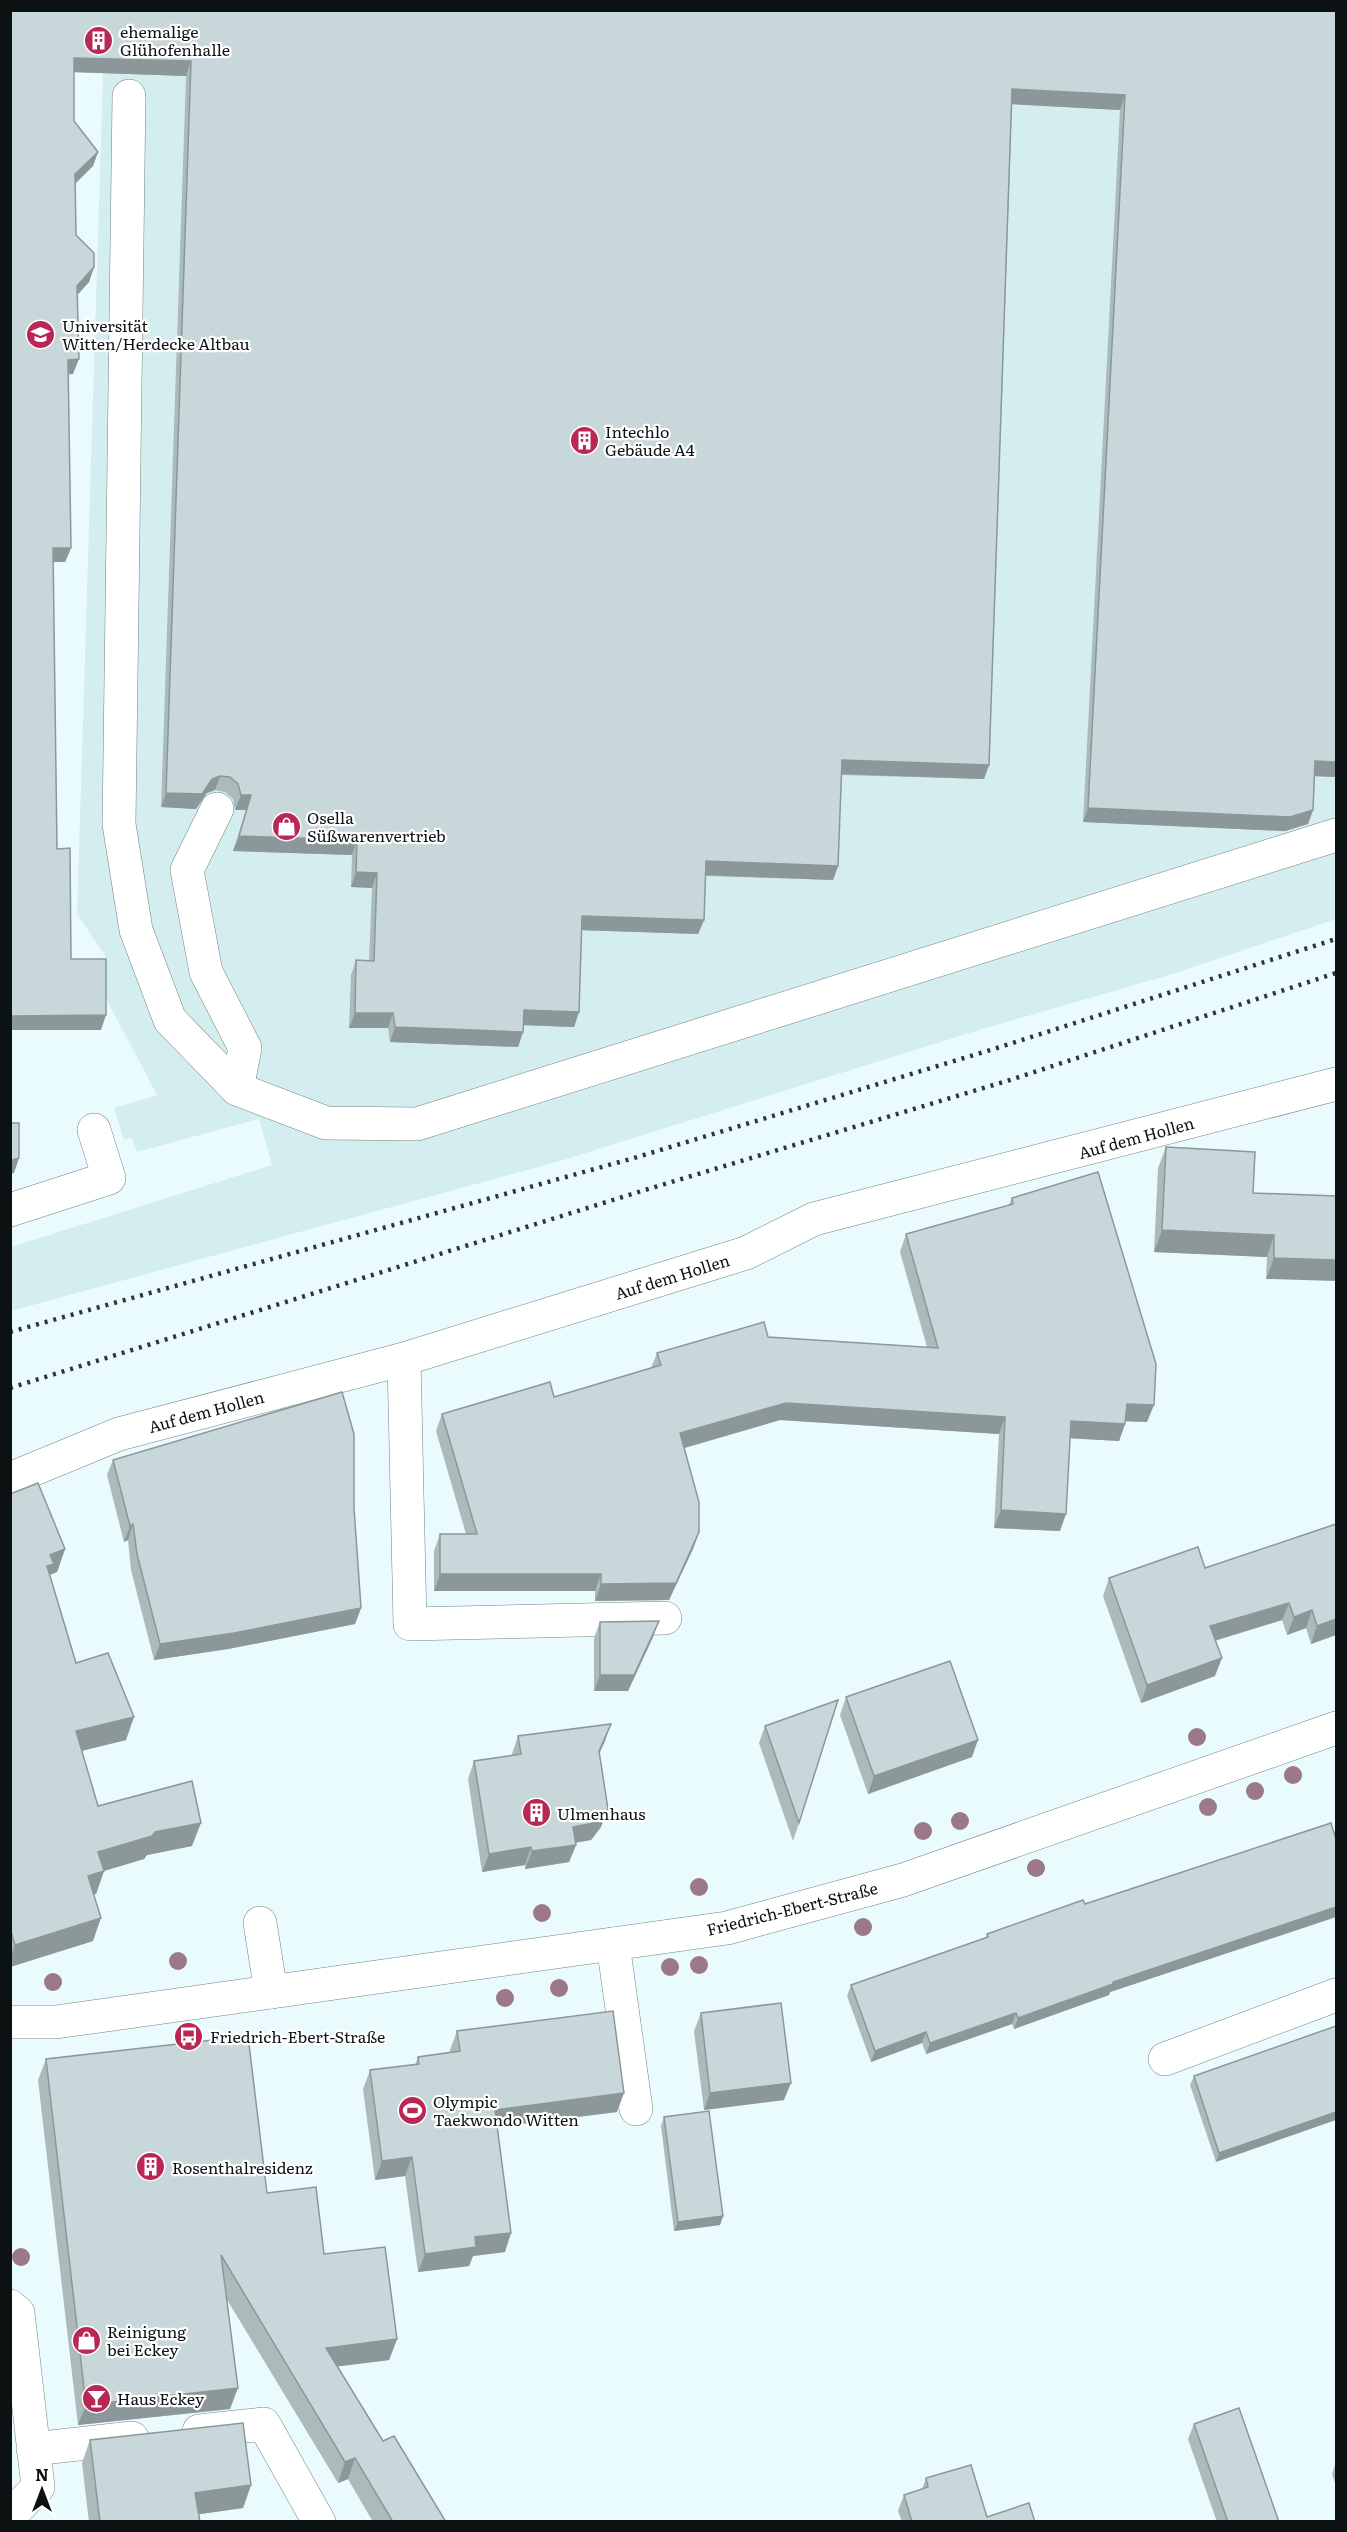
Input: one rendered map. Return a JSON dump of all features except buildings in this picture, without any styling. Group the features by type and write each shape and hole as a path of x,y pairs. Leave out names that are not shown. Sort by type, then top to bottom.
{"street":[{"path":"129,96 119,824 136,930 170,1020 237,1089 326,1123 417,1124 1336,835"},
{"path":"217,809 187,870 206,972 245,1048 237,1089"},
{"name":"Auf dem Hollen","path":"10,1479 119,1434 404,1359 746,1253 814,1219 1336,1084"},
{"path":"10,1210 109,1178 94,1130"},
{"path":"404,1359 410,1624 665,1618"},
{"name":"Friedrich-Ebert-Straße","path":"10,2022 56,2022 727,1928 903,1880 1336,1728"},
{"path":"260,1923 271,1992"},
{"path":"613,1944 636,2109"},
{"path":"1165,2059 1336,1995"},
{"path":"10,2306 18,2313 38,2487 11,2519"},
{"path":"33,2449 264,2424 319,2522"}],"shaded area":[{"path":"11,10 1336,11 1336,919 1176,973 979,1030 560,1161 11,1311 11,1247 272,1165 259,1119 137,1152 132,1138 124,1140 114,1108 157,1095 99,985 106,957 77,914 103,74"}],"railway":[{"path":"10,1332 634,1158 997,1048 1336,939"},
{"path":"10,1388 645,1190 1010,1080 1336,973"}],"place":[{"name":"ehemalige Glühofenhalle","path":"99,40"},
{"name":"Universität Witten/Herdecke Altbau","path":"41,334"},
{"name":"Intechlo Gebäude A4","path":"584,440"},
{"name":"Osella Süßwarenvertrieb","path":"286,826"},
{"name":"Ulmenhaus","path":"536,1813"},
{"name":"Friedrich-Ebert-Straße","path":"189,2036"},
{"name":"Olympic Taekwondo Witten","path":"412,2110"},
{"name":"Rosenthalresidenz","path":"151,2167"},
{"name":"Reinigung bei Eckey","path":"86,2340"},
{"name":"Haus Eckey","path":"96,2398"}]}
